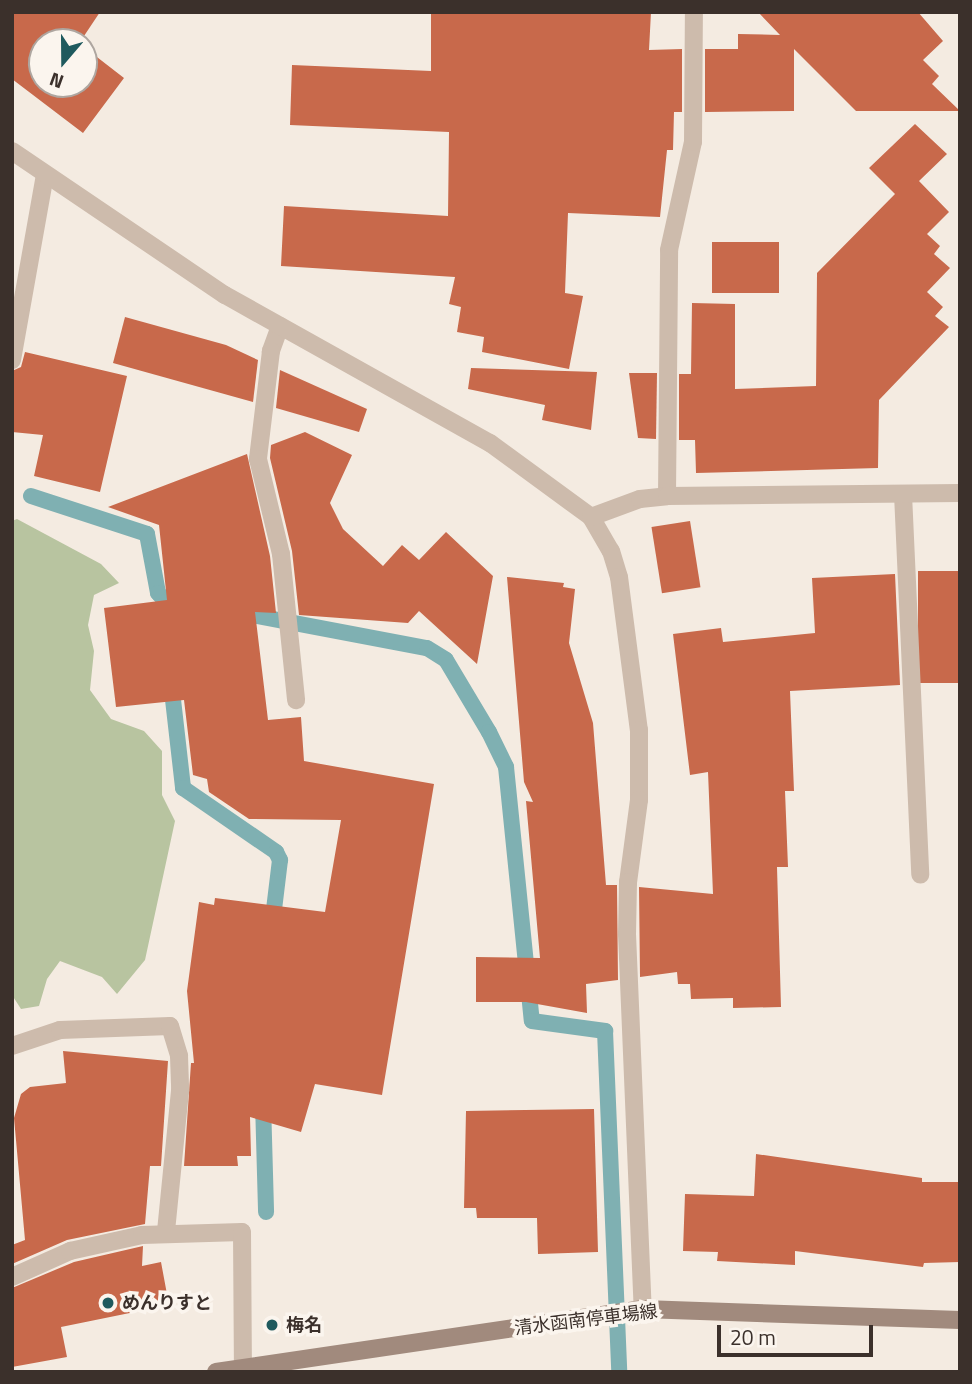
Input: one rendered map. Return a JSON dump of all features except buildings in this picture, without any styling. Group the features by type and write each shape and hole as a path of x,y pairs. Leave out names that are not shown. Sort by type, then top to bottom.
{"main road":[{"name":"清水函南停車場線","path":"216,1372 643,1310 960,1320"}],"street":[{"path":"667,496 669,250 692,142 694,12"},
{"path":"12,151 225,296 490,443 591,517 620,577 639,730 639,800 628,882 628,934 643,1310"},
{"path":"12,360 44,175"},
{"path":"280,326 271,351 258,459 277,530 296,700"},
{"path":"903,494 920,875"},
{"path":"591,517 640,499 667,496 960,494"},
{"path":"12,1046 60,1030 170,1026 179,1056 180,1091 166,1232"},
{"path":"12,1277 70,1251 166,1232 242,1232 243,1370"}],"green space":[{"path":"17,519 101,564 119,583 94,595 88,625 94,651 90,690 111,719 144,731 162,751 162,795 175,821 145,960 117,994 102,977 60,961 47,979 39,1006 21,1009 12,995 12,521"}],"waterway":[{"path":"31,496 147,534 158,593 166,602 182,605"},
{"path":"236,612 427,648 446,660 489,732 506,767 532,1021 605,1031 619,1372"},
{"path":"171,682 183,788 276,852 280,860 272,926"},
{"path":"263,1102 266,1212"}],"place":[{"name":"めんりすと","path":"108,1303"},
{"name":"梅名","path":"272,1325"}]}
